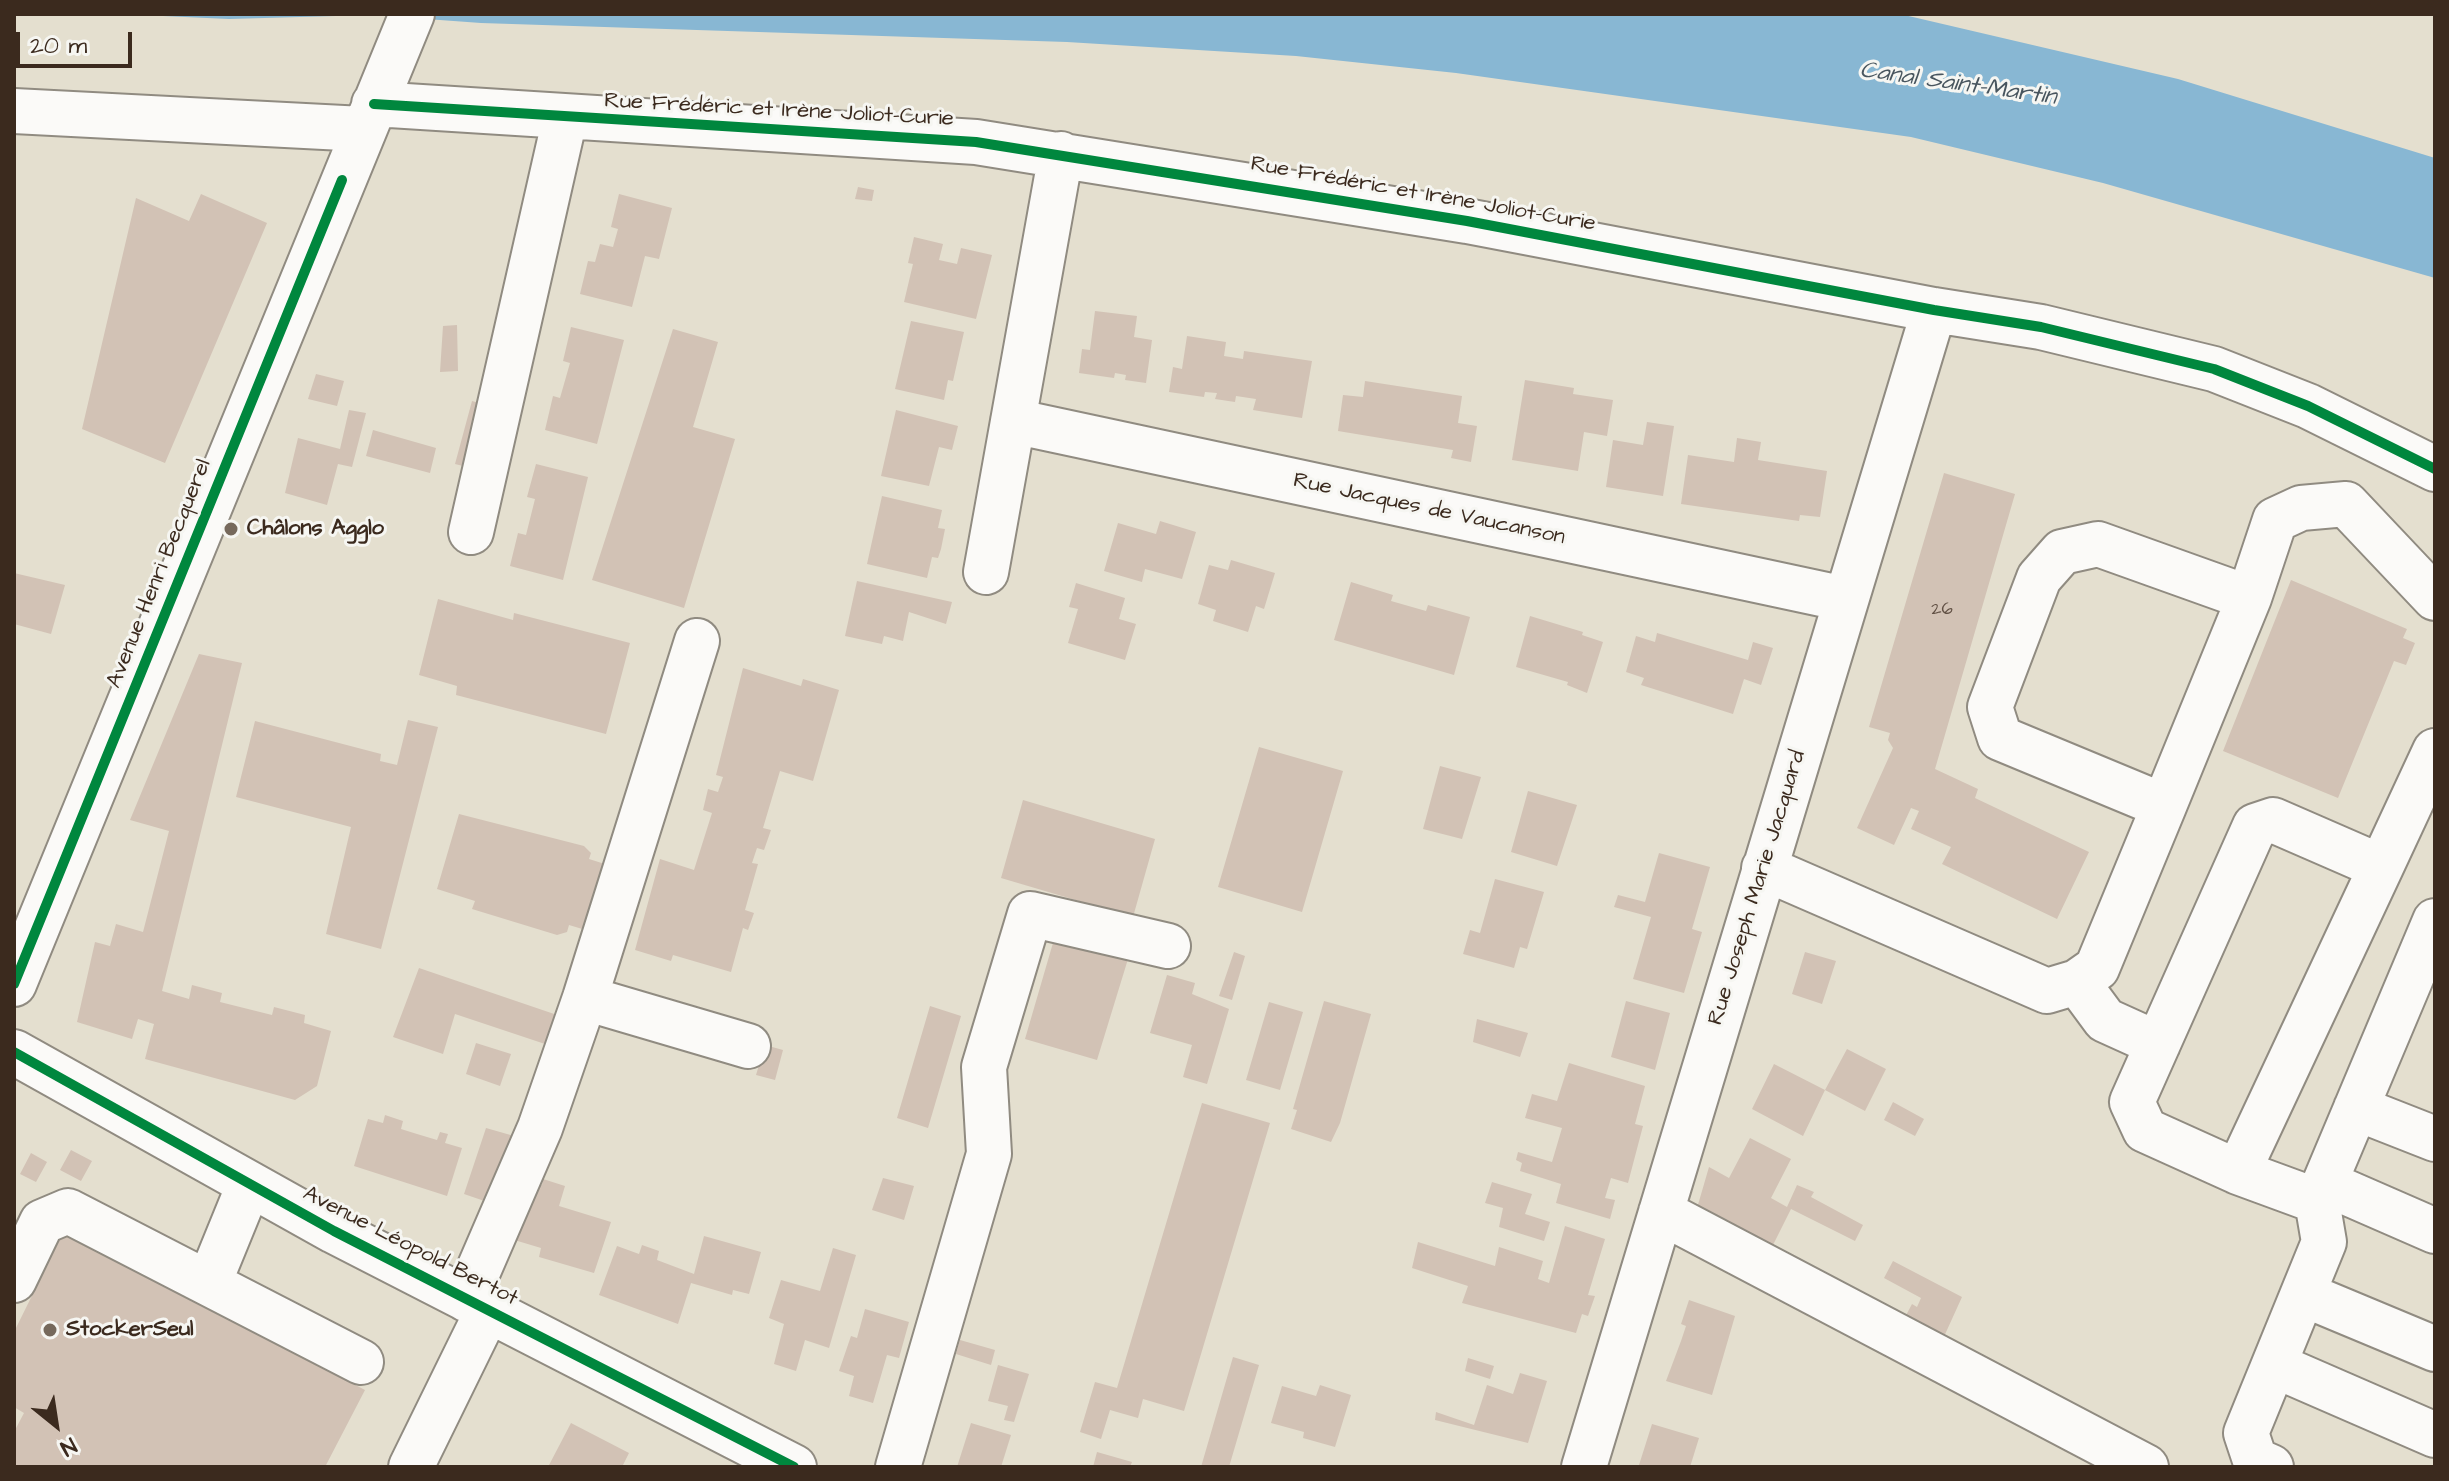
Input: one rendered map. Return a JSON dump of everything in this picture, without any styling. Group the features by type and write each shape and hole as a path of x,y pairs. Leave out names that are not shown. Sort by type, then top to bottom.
{"street":[{"name":"Avenue Henri Becquerel","path":"14,984 412,14"},
{"name":"Rue Frédéric et Irène Joliot-Curie","path":"14,111 217,122 375,101 565,118 976,142 1061,154 1467,221 1934,310 2041,327 2214,369 2308,406 2435,469"},
{"path":"471,532 565,118"},
{"path":"986,572 1061,154"},
{"name":"Rue Joseph Marie Jacquard","path":"1584,1467 1934,310"},
{"name":"Rue Jacques de Vaucanson","path":"1013,421 1845,599"},
{"path":"1764,868 2047,991 2077,982 2097,968 2249,598 2275,520 2301,508 2346,504 2435,598"},
{"path":"2164,806 2000,738 1990,707 2039,578 2062,552 2098,544 2249,598"},
{"path":"411,1467 477,1304 540,1128 585,998 697,641"},
{"path":"2238,1172 2434,759"},
{"path":"2381,867 2273,820 2255,826 2132,1102 2145,1130 2238,1172 2321,1192 2435,1231"},
{"path":"898,1467 989,1154 984,1067 1030,914 1168,946"},
{"path":"2271,1467 2255,1460 2246,1433 2324,1242 2321,1192 2435,921"},
{"path":"2077,982 2105,1020 2158,1044"},
{"path":"585,998 748,1046"},
{"name":"Avenue Léopold Bertot","path":"14,1052 249,1185 794,1467"},
{"path":"2356,1108 2435,1139"},
{"path":"209,1283 249,1185"},
{"path":"14,1280 42,1222 68,1211 361,1362"},
{"path":"1661,1212 2146,1467"},
{"path":"2303,1294 2435,1349"},
{"path":"2274,1365 2435,1435"}],"water":[{"name":"Canal Saint-Martin","path":"119,14 1900,14 2178,79 2435,158 2435,278 2103,183 1911,137 1456,73 1296,56 1067,42 481,23 371,15 229,19"}],"building":[{"path":"858,187 874,190 872,201 855,199"},
{"path":"201,194 267,223 165,463 82,429 136,198 189,221"},
{"path":"619,194 672,208 659,259 645,256 632,307 580,294 588,261 595,262 600,244 613,247 618,229 611,227"},
{"path":"914,237 943,244 939,260 957,264 961,248 992,255 976,319 904,302 913,264 908,263"},
{"path":"1095,311 1137,316 1134,337 1152,340 1146,383 1125,380 1126,375 1115,373 1114,378 1079,373 1082,349 1090,350"},
{"path":"911,321 964,332 953,381 948,380 944,400 895,389"},
{"path":"457,325 458,371 440,372 443,326"},
{"path":"571,327 624,340 597,444 545,430 553,396 560,398 570,363 563,361"},
{"path":"673,329 718,342 693,427 735,439 684,608 592,580"},
{"path":"1187,336 1226,342 1224,356 1243,359 1244,351 1312,361 1302,418 1253,410 1256,399 1236,396 1235,402 1215,399 1217,393 1205,392 1204,397 1169,392 1173,367 1182,369"},
{"path":"316,374 344,381 337,406 308,399"},
{"path":"1525,380 1574,388 1573,394 1613,400 1607,436 1584,432 1578,471 1512,460"},
{"path":"1365,381 1462,396 1458,423 1477,426 1471,462 1451,458 1453,450 1338,431 1343,395 1363,397"},
{"path":"472,401 483,404 467,467 455,464"},
{"path":"349,410 366,413 352,467 338,464 327,505 285,493 298,438 340,449"},
{"path":"896,410 958,426 952,450 939,447 929,486 881,476"},
{"path":"1647,422 1674,426 1663,496 1606,487 1613,440 1643,445"},
{"path":"373,430 436,448 430,473 366,456"},
{"path":"1737,438 1761,442 1758,460 1827,471 1820,517 1800,515 1799,521 1681,504 1688,455 1734,462"},
{"path":"536,464 588,477 563,580 510,566 518,533 526,535 535,499 527,497"},
{"path":"1944,473 2015,494 1935,769 1978,789 1975,798 2089,852 2057,919 1942,864 1951,847 1911,829 1919,811 1911,808 1894,845 1857,828 1893,748 1888,740 1890,733 1869,727"},
{"path":"882,496 942,510 938,528 945,529 941,549 938,558 932,557 927,578 867,564"},
{"path":"1160,521 1196,532 1182,579 1145,569 1142,582 1104,571 1118,523 1156,534"},
{"path":"1231,560 1275,573 1264,609 1256,606 1248,632 1213,621 1216,610 1198,604 1209,565 1228,570"},
{"path":"14,573 65,585 51,634 14,624"},
{"path":"2291,580 2407,629 2403,638 2415,643 2406,665 2394,661 2338,798 2223,751"},
{"path":"857,581 952,602 946,624 909,612 903,641 884,636 882,644 845,636"},
{"path":"1351,582 1393,595 1391,601 1426,611 1428,605 1470,617 1454,675 1334,640"},
{"path":"1076,583 1125,598 1119,619 1136,624 1125,660 1068,643 1078,609 1069,607"},
{"path":"438,599 513,620 514,613 630,643 606,734 456,695 457,686 419,675"},
{"path":"1530,616 1583,632 1582,635 1603,642 1587,693 1567,685 1568,682 1516,667"},
{"path":"1657,633 1748,660 1753,642 1773,648 1761,685 1744,679 1733,714 1641,685 1644,678 1626,672 1636,636 1655,642"},
{"path":"199,654 242,663 162,991 189,999 192,985 222,993 220,1002 272,1015 274,1007 305,1015 304,1023 331,1031 317,1086 295,1100 145,1059 154,1024 138,1019 132,1039 77,1022 95,942 110,946 116,924 143,932 169,831 130,820"},
{"path":"743,668 801,686 803,679 839,690 813,781 780,771 763,828 771,830 764,850 757,848 752,863 758,864 745,910 754,913 748,930 743,928 731,972 673,955 671,961 635,950 660,859 694,870 712,813 703,810 708,789 718,792 723,777 716,775"},
{"path":"408,720 438,727 381,949 326,934 351,827 236,797 255,721 381,754 380,761 397,765"},
{"path":"1259,747 1343,771 1302,912 1218,887"},
{"path":"1440,766 1481,777 1462,839 1423,829"},
{"path":"1528,791 1577,805 1557,866 1511,852"},
{"path":"1023,800 1155,839 1133,917 1001,878"},
{"path":"459,814 584,846 591,853 589,859 608,865 589,931 569,925 567,932 557,935 472,909 475,901 437,889"},
{"path":"1659,853 1710,867 1692,929 1702,932 1684,993 1633,979 1651,917 1614,907 1618,895 1645,902"},
{"path":"1495,879 1544,892 1527,949 1520,947 1514,968 1463,954 1470,930 1480,933"},
{"path":"1055,936 1128,959 1097,1060 1025,1039"},
{"path":"1234,952 1245,956 1232,1000 1219,996"},
{"path":"1805,952 1836,961 1822,1004 1792,994"},
{"path":"419,968 563,1017 554,1047 455,1014 443,1054 393,1037"},
{"path":"1167,975 1195,983 1192,994 1229,1009 1207,1084 1183,1077 1192,1045 1150,1033"},
{"path":"1324,1001 1371,1014 1340,1123 1331,1142 1291,1129 1297,1110 1293,1109"},
{"path":"1626,1001 1670,1013 1655,1070 1611,1057"},
{"path":"1269,1002 1303,1012 1280,1090 1246,1080"},
{"path":"930,1006 961,1016 928,1128 897,1118"},
{"path":"1477,1019 1528,1033 1520,1057 1473,1042"},
{"path":"476,1043 511,1054 500,1086 466,1074"},
{"path":"765,1045 783,1050 775,1080 756,1075"},
{"path":"1847,1049 1886,1069 1865,1111 1825,1090"},
{"path":"1569,1063 1645,1086 1635,1124 1643,1126 1628,1183 1611,1178 1605,1198 1615,1200 1610,1219 1556,1203 1561,1184 1520,1171 1522,1163 1516,1160 1518,1152 1552,1162 1562,1128 1525,1118 1532,1094 1557,1101"},
{"path":"1774,1064 1825,1090 1803,1136 1752,1109"},
{"path":"1893,1102 1924,1119 1915,1136 1884,1120"},
{"path":"1202,1103 1270,1123 1184,1411 1143,1399 1138,1418 1110,1410 1101,1439 1080,1432 1095,1382 1117,1388"},
{"path":"385,1115 403,1121 401,1129 417,1134 437,1140 440,1132 448,1134 445,1143 462,1148 447,1196 354,1166 368,1119 383,1123"},
{"path":"486,1128 521,1138 499,1206 464,1194"},
{"path":"1750,1138 1791,1159 1771,1198 1787,1207 1797,1185 1814,1192 1811,1197 1863,1225 1855,1241 1791,1209 1769,1253 1695,1215 1709,1167 1729,1178"},
{"path":"71,1150 92,1161 81,1181 60,1170"},
{"path":"31,1153 47,1162 36,1182 20,1174"},
{"path":"519,1178 542,1185 543,1179 565,1186 559,1206 611,1222 594,1273 539,1257 541,1248 501,1236"},
{"path":"883,1178 914,1186 904,1220 872,1210"},
{"path":"1492,1182 1532,1194 1525,1214 1550,1222 1544,1241 1499,1227 1503,1208 1485,1203"},
{"path":"1565,1226 1605,1239 1588,1295 1595,1296 1588,1316 1582,1314 1576,1333 1462,1303 1468,1286 1412,1268 1418,1242 1495,1266 1499,1247 1543,1261 1538,1279 1549,1283"},
{"path":"63,1233 184,1296 189,1286 214,1299 209,1309 365,1390 325,1467 14,1467 14,1432 24,1413 14,1407 14,1332"},
{"path":"704,1236 761,1252 749,1294 733,1290 732,1295 691,1283 678,1324 599,1295 617,1246 639,1254 642,1245 659,1251 657,1260 694,1274"},
{"path":"833,1248 856,1255 829,1348 805,1340 796,1371 774,1364 784,1324 769,1318 781,1280 820,1291"},
{"path":"1893,1261 1962,1297 1942,1341 1903,1321 1912,1304 1917,1307 1921,1298 1884,1278"},
{"path":"1689,1300 1735,1316 1712,1395 1666,1381 1686,1326 1681,1324"},
{"path":"865,1309 909,1322 899,1358 887,1355 873,1403 849,1396 854,1376 839,1371 851,1336 857,1338"},
{"path":"960,1340 995,1350 991,1365 956,1354"},
{"path":"1233,1357 1259,1365 1229,1467 1201,1467"},
{"path":"1468,1358 1494,1366 1490,1379 1465,1371"},
{"path":"998,1365 1029,1374 1014,1422 1004,1420 1008,1406 988,1401"},
{"path":"1520,1373 1547,1381 1528,1443 1435,1420 1436,1412 1474,1425 1487,1385 1513,1394"},
{"path":"1320,1385 1351,1395 1335,1447 1303,1438 1304,1432 1271,1423 1282,1386 1316,1396"},
{"path":"571,1423 629,1453 622,1467 548,1467"},
{"path":"971,1423 1011,1435 1001,1467 957,1467"},
{"path":"1652,1424 1699,1438 1690,1467 1639,1465"},
{"path":"1097,1452 1132,1462 1130,1467 1093,1467"}],"cycle path":[{"path":"374,104 976,142 1467,221 1934,310 2041,327 2214,369 2308,406 2435,469"},
{"path":"14,984 342,180"},
{"path":"14,1052 334,1231 794,1467"}],"place":[{"name":"Châlons Agglo","path":"231,529"},
{"name":"StockerSeul","path":"50,1330"}]}
